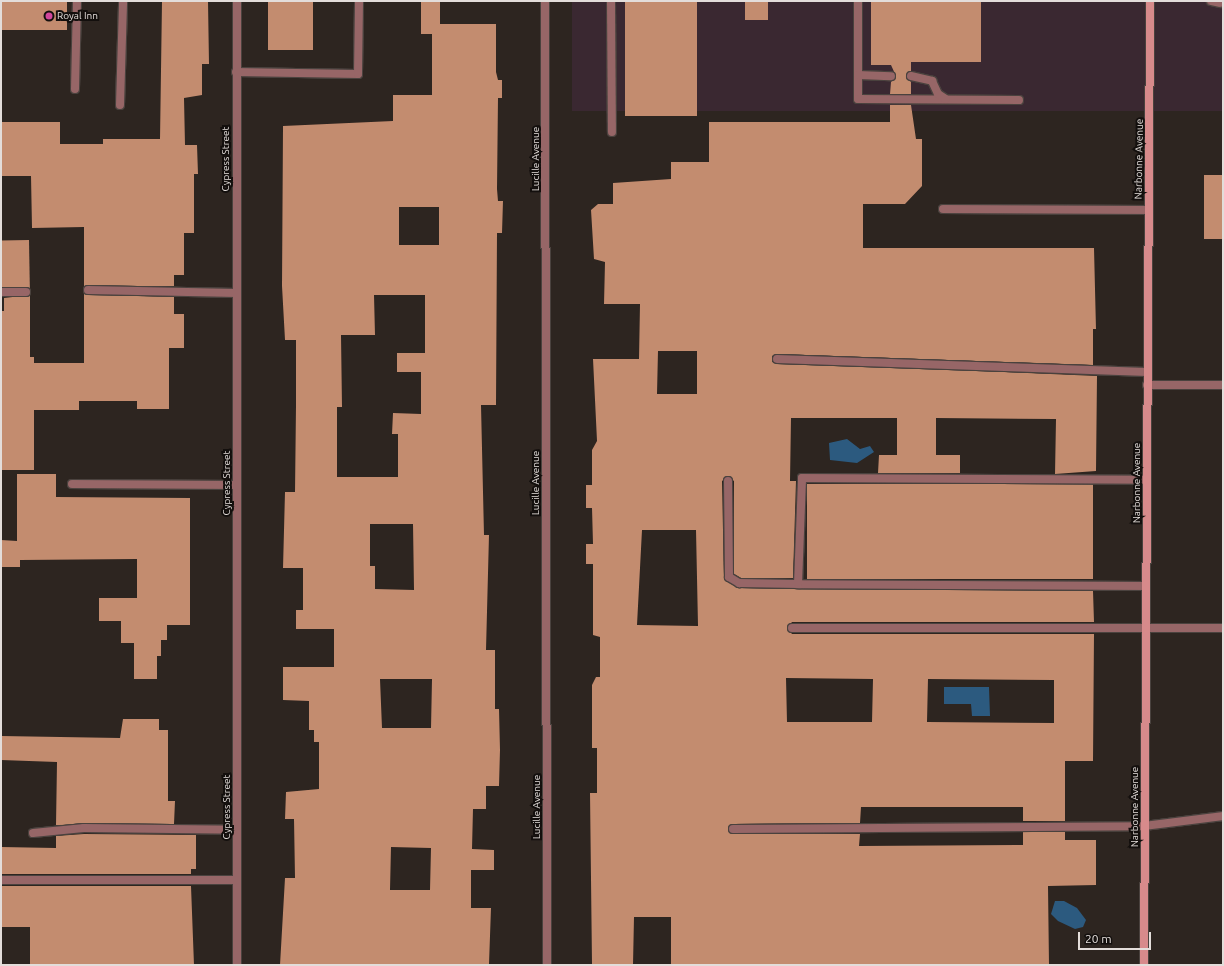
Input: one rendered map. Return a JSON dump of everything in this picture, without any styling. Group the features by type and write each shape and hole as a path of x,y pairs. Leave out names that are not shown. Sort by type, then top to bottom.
{"main road":[{"name":"Narbonne Avenue","path":"1144,965 1150,1"}],"street":[{"path":"75,89 77,1"},
{"path":"120,105 123,1"},
{"name":"Cypress Street","path":"236,1 237,965"},
{"path":"236,72 358,74 359,1"},
{"name":"Lucille Avenue","path":"545,1 547,965"},
{"path":"611,1 612,132"},
{"path":"858,1 858,99 1019,100"},
{"path":"1211,1 1220,3"},
{"path":"858,75 891,76"},
{"path":"911,76 932,81 938,94 946,99"},
{"path":"943,209 1148,210"},
{"path":"88,290 237,293"},
{"path":"1,292 26,292"},
{"path":"777,359 1148,372"},
{"path":"1148,385 1223,385"},
{"path":"798,584 802,478 1148,480"},
{"path":"728,481 729,576 739,583 1146,586"},
{"path":"72,484 236,485"},
{"path":"792,628 1223,628"},
{"path":"733,829 1144,826 1223,816"},
{"path":"33,833 84,828 237,830"},
{"path":"1,880 237,880"}],"shaded area":[{"path":"572,1 1223,1 1223,111 572,111"}],"water":[{"path":"847,439 860,449 870,446 874,452 857,463 830,460 829,443"},
{"path":"944,687 989,687 990,716 972,716 971,704 944,704"},
{"path":"1055,901 1064,901 1077,908 1086,920 1083,927 1075,929 1058,921 1051,914"}],"building":[{"path":"1,1 67,1 67,30 1,30"},
{"path":"162,1 208,1 209,64 202,64 202,95 184,98 185,145 197,145 198,174 194,174 194,233 184,233 184,275 174,275 174,286 84,286 84,227 32,228 31,176 1,176 1,122 60,122 60,144 103,144 103,139 160,139"},
{"path":"268,1 313,1 313,50 268,50"},
{"path":"421,1 440,1 440,24 496,24 496,72 498,80 502,80 502,98 498,98 497,189 498,201 503,201 502,233 497,233 496,405 481,405 484,535 489,535 486,650 495,650 495,709 499,709 499,786 486,786 486,809 473,809 472,849 494,850 494,870 471,870 471,908 491,908 489,964 280,965 285,878 295,878 294,819 285,819 286,792 319,789 319,742 314,742 314,730 309,730 309,701 283,700 283,667 334,667 334,629 296,629 296,610 303,610 303,568 283,568 285,492 295,492 296,340 285,340 282,286 283,126 393,121 393,95 432,95 432,34 421,34","holes":["399,207 439,207 439,245 399,245","374,295 425,295 425,353 397,353 397,372 421,372 421,414 393,413 392,434 398,434 398,477 337,477 337,407 342,407 341,335 375,335","370,524 413,524 414,590 375,589 375,566 370,566","380,679 432,679 431,728 382,728","391,847 431,848 430,890 390,890"]},
{"path":"625,1 697,1 697,116 625,116"},
{"path":"745,1 768,1 768,20 745,20"},
{"path":"871,1 981,1 981,62 911,62 911,71 906,75 911,82 911,94 890,94 891,82 896,76 891,65 871,65"},
{"path":"890,105 911,105 916,139 922,139 922,186 905,204 863,204 863,248 1094,248 1096,329 1093,329 1093,365 777,354 772,356 772,362 1097,376 1096,471 1055,474 1056,419 936,418 936,455 960,455 960,473 878,473 879,455 897,455 897,418 791,418 790,481 796,481 793,578 741,578 734,574 734,481 728,476 722,481 724,579 739,588 1093,591 1094,622 792,622 787,628 792,634 1094,634 1093,761 1065,761 1065,821 1023,821 1023,807 861,807 860,823 733,824 728,829 733,834 860,834 859,846 1023,845 1023,832 1065,832 1065,840 1096,840 1096,885 1048,886 1049,965 671,965 671,917 634,917 633,965 592,965 590,793 597,793 597,748 592,748 592,685 596,677 600,677 600,637 593,635 593,564 586,564 586,544 593,544 592,508 586,508 586,485 592,485 592,450 597,441 593,359 639,359 640,304 604,304 605,262 594,259 591,210 598,204 613,204 613,183 671,179 671,162 709,162 709,122 890,122","holes":["658,351 697,351 697,394 657,394","642,530 696,530 698,626 637,625","786,678 873,679 872,722 787,722","928,679 1054,680 1054,723 927,722"]},
{"path":"1204,175 1223,175 1223,239 1204,239"},
{"path":"1,240 29,240 30,288 2,288"},
{"path":"84,294 174,297 174,314 184,314 184,348 169,348 169,409 137,409 137,401 79,401 79,410 34,410 34,470 1,470 1,311 4,311 4,298 30,295 30,357 34,357 34,363 84,363"},
{"path":"17,474 56,474 56,497 190,498 190,625 167,625 167,640 161,640 161,656 157,656 157,679 134,679 134,643 121,643 121,621 99,621 99,598 137,598 137,559 20,560 20,567 1,567 1,540 17,541"},
{"path":"807,484 1093,484 1093,579 807,579"},
{"path":"123,719 159,719 159,730 168,730 168,801 175,801 174,824 56,825 57,762 1,760 1,736 120,738"},
{"path":"84,834 196,835 196,869 191,869 191,874 1,874 1,847 56,848 56,836"},
{"path":"1,886 191,886 194,965 30,965 30,927 1,927"}],"place":[{"name":"Royal Inn","path":"49,16"}]}
